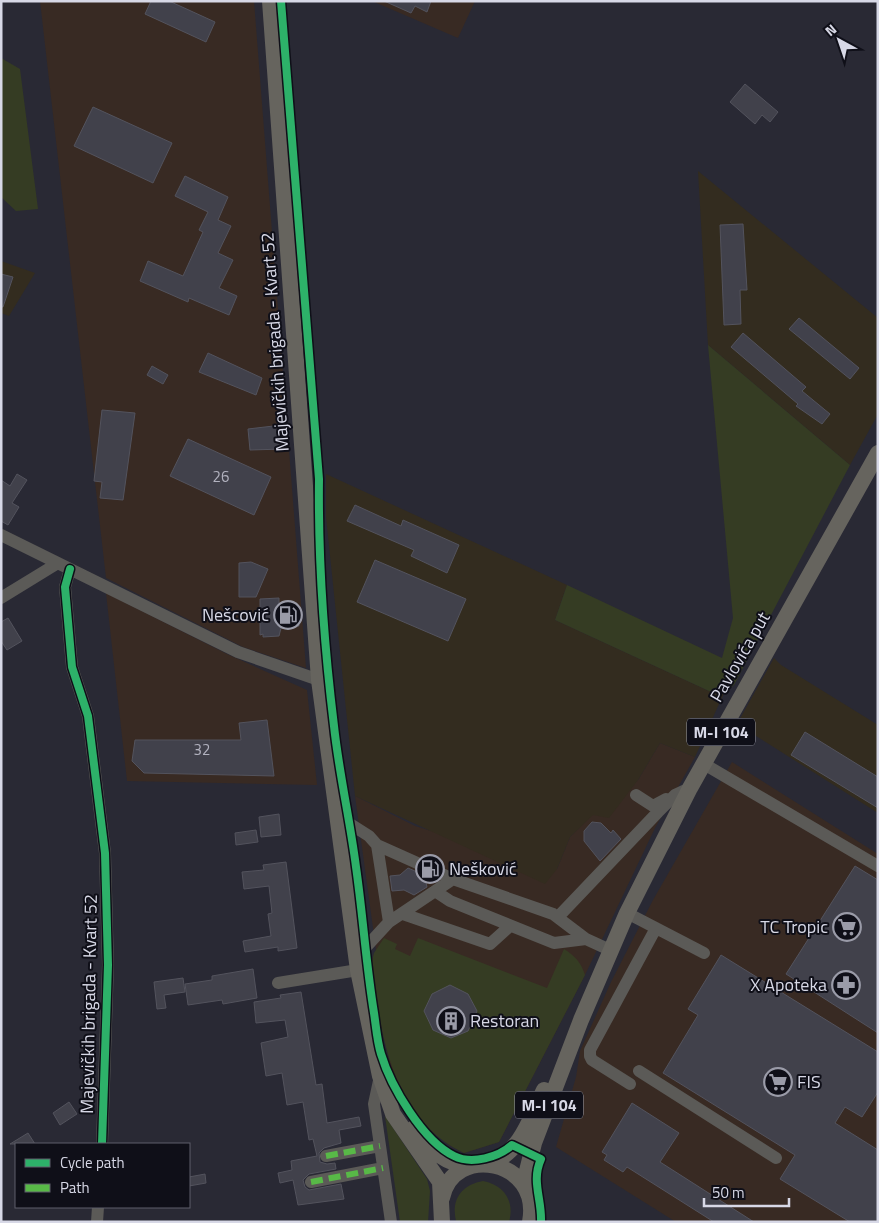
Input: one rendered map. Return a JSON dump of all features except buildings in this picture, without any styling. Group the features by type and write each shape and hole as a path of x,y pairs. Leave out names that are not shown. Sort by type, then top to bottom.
{"main road":[{"name":"Majevičkih brigada - Kvart 52","path":"270,1 319,680 358,970 380,1076"},
{"name":"Pavlovića put","path":"581,1020 627,913 690,788 878,453"},
{"name":"M-I 104","path":"481,1165 501,1160 518,1144 581,1020"},
{"name":"M-I 104","path":"529,1193 526,1175 534,1143 581,1020"},
{"path":"380,1076 411,1124 439,1155 454,1164 502,1167 513,1173 529,1193 531,1202 530,1221"},
{"path":"380,1076 393,1114 440,1182 441,1218"},
{"path":"441,1218 443,1194 450,1181 460,1172 481,1165"}],"street":[{"path":"1,535 238,652 319,680"},
{"path":"1,598 58,563"},
{"name":"Majevičkih brigada - Kvart 52","path":"70,569 65,587 72,667 88,716 105,853 108,965 102,1143"},
{"path":"704,764 878,866"},
{"path":"636,795 653,806 690,788"},
{"path":"558,917 676,795"},
{"path":"336,814 369,836 377,845 453,879 558,917 586,939 610,950"},
{"path":"377,845 389,922"},
{"path":"278,983 358,970 366,947 389,922 453,879"},
{"path":"435,891 450,901 554,943 586,939"},
{"path":"627,913 704,953"},
{"path":"403,914 490,944 510,926"},
{"path":"630,1084 592,1060 590,1050 656,928"},
{"path":"639,1071 776,1158"},
{"path":"380,1076 374,1104 391,1222"},
{"path":"326,1156 380,1146"},
{"path":"311,1182 383,1168"},
{"path":"97,1222 98,1208"}],"shaded area":[{"path":"40,1 254,1 306,668 243,647 106,578"},
{"path":"372,1 475,1 458,38"},
{"path":"698,171 878,318 878,414 850,465 708,345"},
{"path":"1,261 35,273 9,316 1,313"},
{"path":"326,474 567,585 555,620 709,691 724,693 695,757 660,743 638,780 609,818 593,815 570,837 557,869 545,884 355,796 326,517"},
{"path":"106,593 227,654 307,690 317,785 127,781"},
{"path":"774,658 781,665 878,725 878,813 737,724"},
{"path":"660,743 695,757 655,828 585,975 499,1142 464,1153 449,1145 423,1122 402,1092 391,1068 377,1007 371,964 376,950 355,796 415,826 557,869 570,837 593,814 638,780"},
{"path":"732,762 878,854 878,1222 676,1222 556,1147 576,1077 580,1051 611,982 653,900"}],"green space":[{"path":"1,58 20,69 38,209 16,211 1,197"},
{"path":"708,345 850,465 734,685 724,693 709,691 555,620 567,585 722,658 733,618"},
{"path":"384,938 397,944 395,949 410,956 418,938 547,988 564,949 582,966 585,975 499,1142 464,1153 440,1138 420,1119 406,1097 394,1072 386,1046 371,964 374,953"},
{"path":"385,1116 427,1179 430,1191 428,1222 400,1222"},
{"path":"483,1181 497,1186 506,1195 510,1207 509,1222 456,1221 455,1206 459,1195 469,1186"}],"marked path":[{"path":"326,1156 380,1146"},
{"path":"311,1182 383,1168"}],"cycle path":[{"path":"281,1 319,479 322,602 327,664 336,744 354,849 378,1044 392,1082 400,1097 420,1126 442,1149 461,1159 477,1160 493,1156 512,1145 541,1159 537,1175 541,1222"},
{"path":"70,569 65,587 72,667 88,716 105,853 108,965 102,1143"}],"place":[{"name":"Nešcović","path":"288,615"},
{"name":"Nešković","path":"430,869"},
{"name":"TC Tropic","path":"847,927"},
{"name":"X Apoteka","path":"846,985"},
{"name":"Restoran","path":"451,1021"},
{"name":"FIS","path":"778,1082"}]}
